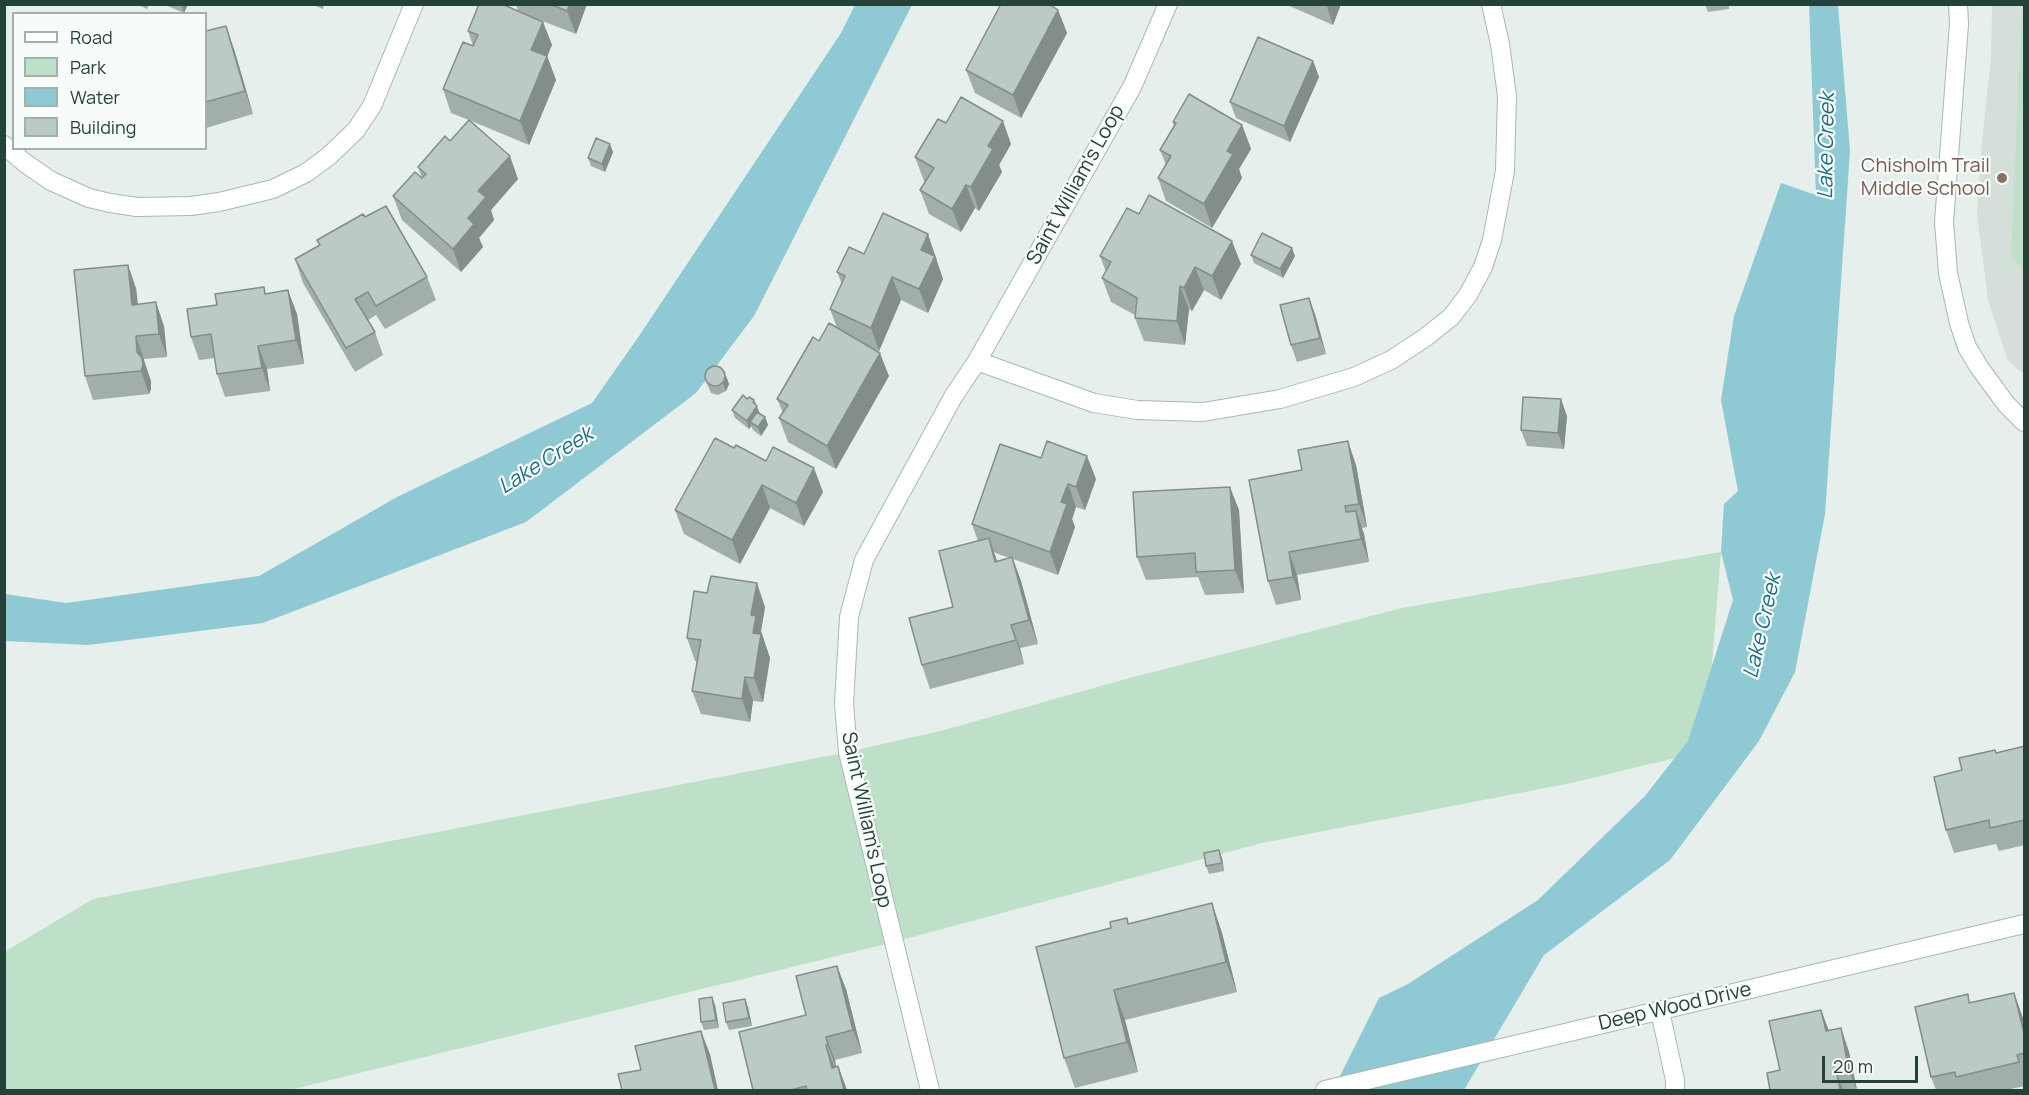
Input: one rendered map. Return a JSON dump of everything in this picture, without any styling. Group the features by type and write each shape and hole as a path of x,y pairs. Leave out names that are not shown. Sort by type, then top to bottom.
{"street":[{"path":"4,145 51,181 89,198 110,203 137,207 191,206 273,189 306,173 329,156 356,130 372,106 414,4"},
{"name":"Saint William's Loop","path":"930,1090 848,752 844,704 849,617 857,578 864,560 953,397 977,361 1132,87 1168,4"},
{"path":"977,361 1094,403 1137,410 1203,412 1280,399 1354,377 1391,360 1425,337 1451,317 1468,295 1483,267 1492,240 1505,171 1507,96 1500,44 1491,4"},
{"path":"1958,4 1959,24 1944,222 1948,273 1967,347 2006,404 2025,422"},
{"name":"Deep Wood Drive","path":"1326,1090 2025,924"},
{"path":"1660,1011 1675,1090"}],"shaded area":[{"name":"Chisholm Trail Middle School","path":"1992,5 2024,5 2024,374 2008,361 1988,300 1977,215 1991,57"}],"green space":[{"path":"2022,5 2024,5 2024,269 2011,257"},
{"path":"1721,552 1705,751 1571,783 1262,843 894,942 290,1090 5,1090 4,952 93,899 848,752 944,730 1126,679 1402,608"}],"water":[{"name":"Lake Creek","path":"855,5 912,5 754,316 696,393 526,522 263,623 88,645 5,641 5,594 66,603 259,576 397,497 592,403 841,33"},
{"name":"Lake Creek","path":"1809,5 1838,5 1850,151 1825,514 1795,672 1759,741 1670,860 1544,955 1464,1090 1333,1090 1379,998 1408,984 1538,900 1645,796 1688,741 1733,600 1721,552 1724,504 1738,491 1721,400 1734,316 1781,183 1816,195"}],"building":[{"path":"479,4 502,4 543,22 531,50 547,56 520,121 443,89 463,42 473,46 478,35 468,31"},
{"path":"550,4 570,4 567,11"},
{"path":"1001,4 1049,4 1058,10 1013,95 966,70"},
{"path":"226,26 245,91 207,102 207,31"},
{"path":"1258,37 1313,61 1284,126 1230,102"},
{"path":"1189,94 1242,125 1227,151 1233,154 1204,204 1158,178 1171,156 1160,150"},
{"path":"961,97 1003,121 988,146 993,149 971,187 966,185 952,209 920,190 934,168 915,157 938,119 946,123"},
{"path":"469,120 510,156 478,191 486,197 468,218 474,224 453,249 393,196 415,172 422,178 426,174 418,167 445,136 450,141"},
{"path":"596,138 610,144 602,164 588,158"},
{"path":"1149,195 1232,241 1212,276 1195,267 1184,288 1180,286 1177,321 1135,318 1137,298 1102,278 1111,262 1100,256 1127,208 1139,214"},
{"path":"386,206 427,277 376,306 368,292 355,299 375,332 346,348 295,259 320,245 317,240 363,214 365,217"},
{"path":"883,213 928,234 921,250 935,256 919,289 892,277 871,328 830,309 845,276 837,272 849,247 864,254"},
{"path":"1262,233 1292,248 1280,269 1251,255"},
{"path":"128,265 132,305 156,302 159,334 136,336 137,352 142,358 143,365 141,371 85,376 74,270"},
{"path":"264,287 265,294 288,290 296,340 258,346 262,368 217,374 211,334 191,337 187,309 217,305 215,294"},
{"path":"1309,298 1320,338 1291,345 1280,305"},
{"path":"829,323 880,353 827,446 779,418 788,405 777,399 813,337 819,341"},
{"path":"715,366 722,369 725,376 722,383 715,386 708,383 705,376 708,369"},
{"path":"743,395 747,399 749,397 754,400 757,406 747,421 732,410"},
{"path":"1523,397 1561,399 1558,433 1521,430"},
{"path":"757,412 765,417 758,427 750,422"},
{"path":"715,438 734,448 736,445 766,461 773,447 814,468 796,503 762,485 732,540 675,510"},
{"path":"1047,441 1087,456 1076,487 1068,484 1061,502 1067,504 1050,552 972,524 1000,444 1041,458"},
{"path":"1348,441 1359,504 1345,506 1346,512 1356,511 1361,539 1289,552 1293,577 1268,581 1249,480 1302,470 1298,450"},
{"path":"1230,487 1235,570 1196,572 1195,553 1137,557 1133,492"},
{"path":"989,538 995,562 1012,557 1029,620 1011,625 1016,640 922,665 909,618 953,607 939,551"},
{"path":"711,576 757,583 751,615 756,616 753,633 761,634 754,678 745,677 742,699 692,691 701,640 687,638 694,591 707,593"},
{"path":"2025,746 2025,820 1990,828 1989,820 1946,830 1934,777 1962,770 1959,758"},
{"path":"1219,850 1222,863 1206,866 1204,853"},
{"path":"1212,903 1226,962 1114,990 1127,1042 1064,1058 1036,947 1111,928 1110,922 1127,918 1128,924"},
{"path":"837,966 853,1030 826,1037 828,1045 826,1045 832,1068 838,1066 844,1090 807,1090 806,1086 791,1090 753,1090 739,1032 806,1015 796,976"},
{"path":"2014,993 2025,1037 2025,1053 2017,1055 2019,1062 1956,1077 1955,1072 1931,1077 1915,1007 1968,994 1969,1003"},
{"path":"712,997 716,1020 701,1022 699,999"},
{"path":"745,999 749,1018 726,1022 723,1003"},
{"path":"1821,1010 1826,1031 1841,1028 1849,1071 1837,1074 1840,1090 1770,1090 1767,1073 1780,1070 1769,1021"},
{"path":"701,1031 715,1090 622,1090 618,1074 641,1070 635,1046"}],"place":[{"name":"Chisholm Trail Middle School","path":"2002,178"}]}
